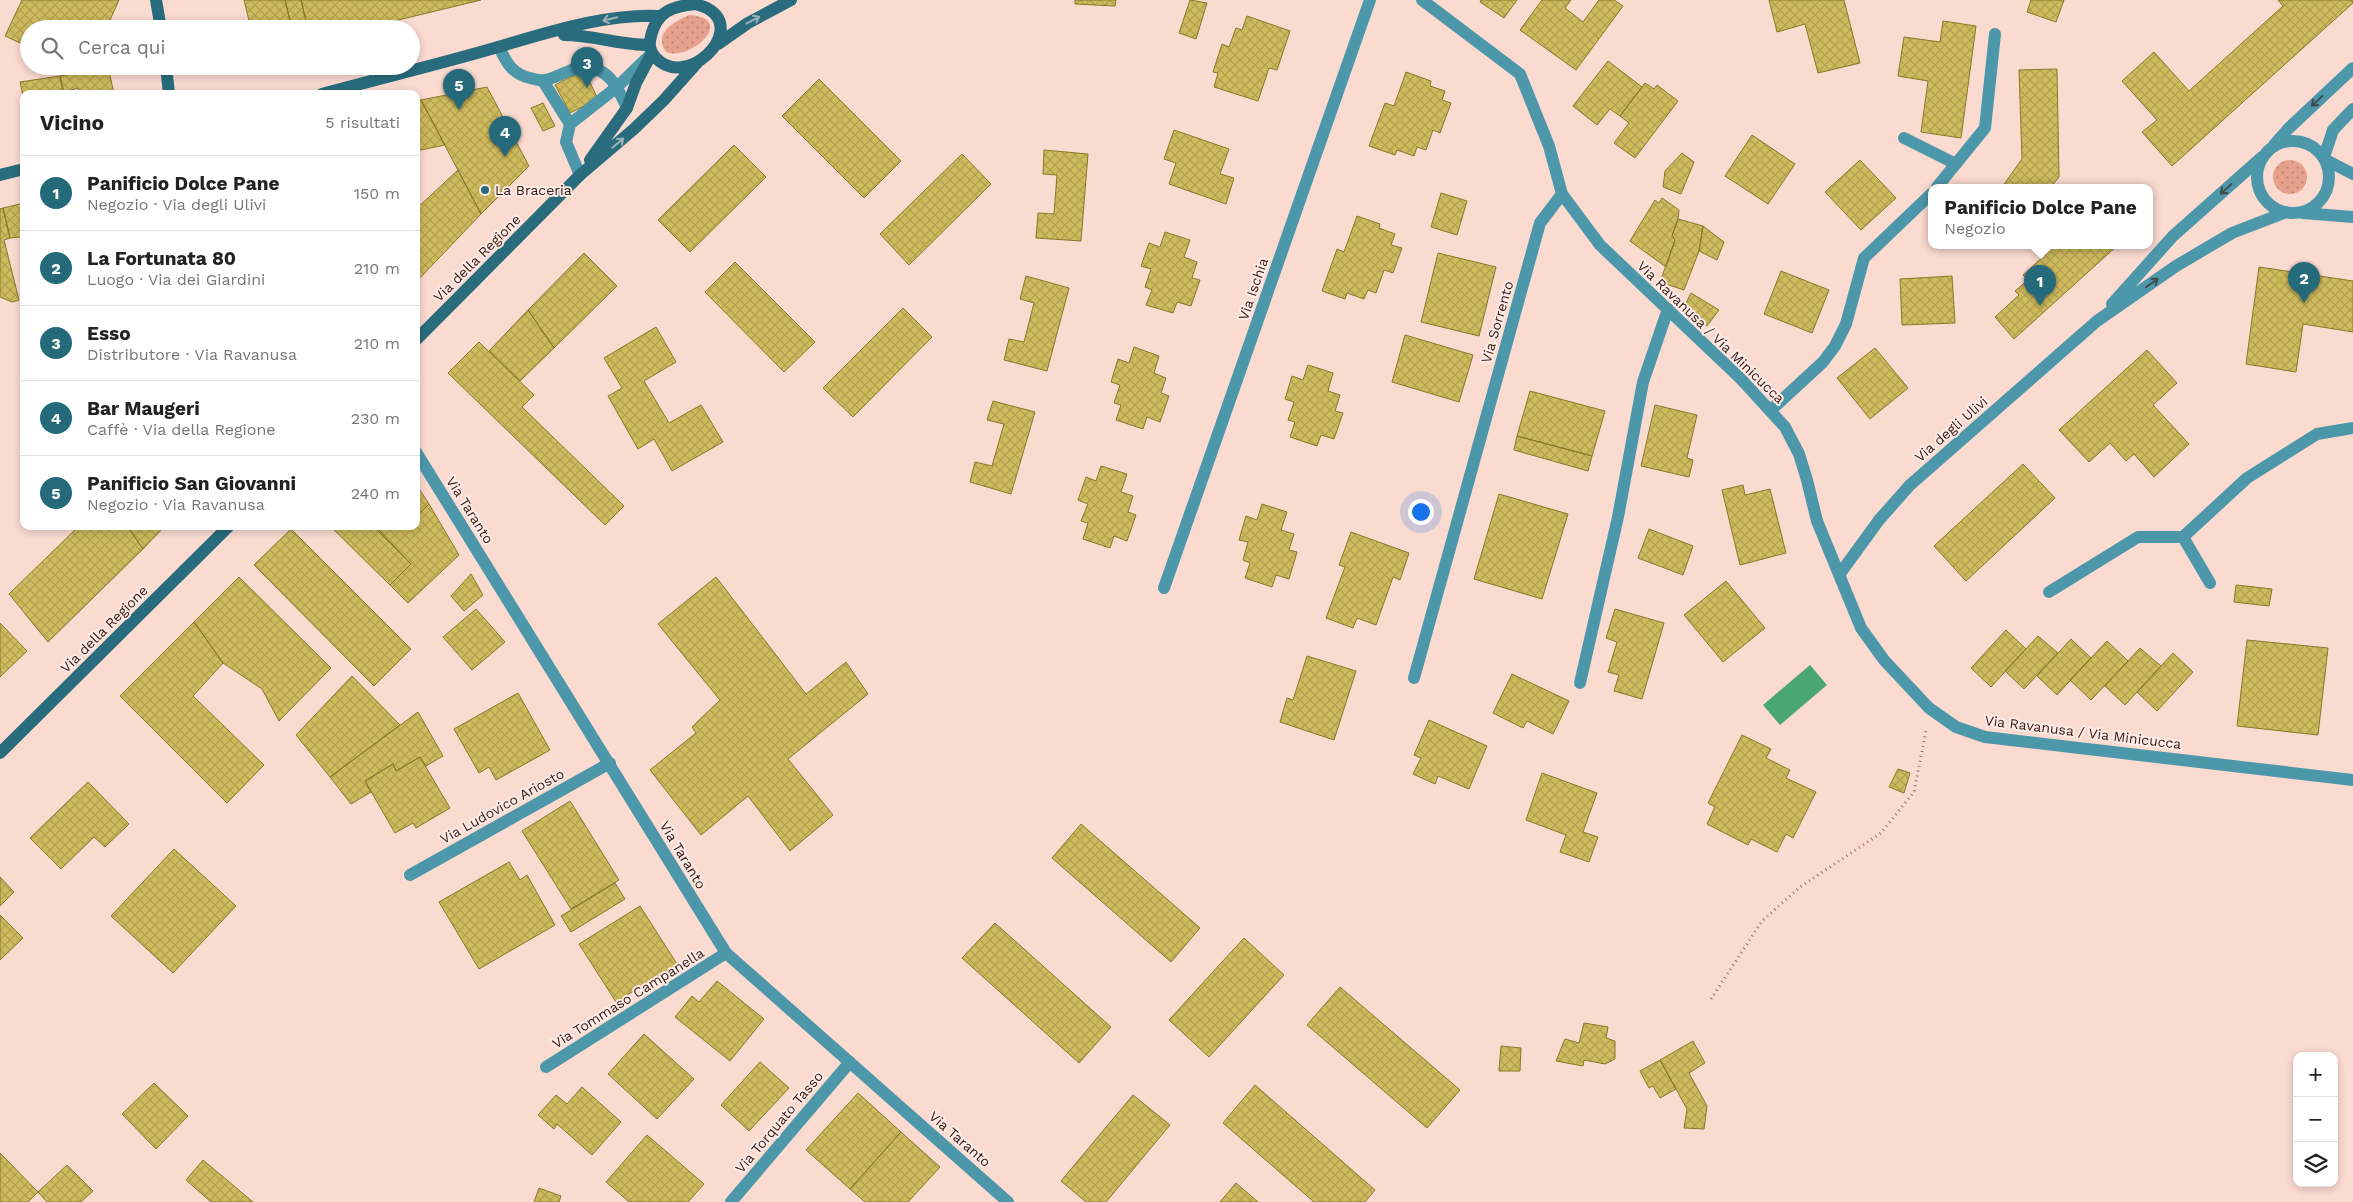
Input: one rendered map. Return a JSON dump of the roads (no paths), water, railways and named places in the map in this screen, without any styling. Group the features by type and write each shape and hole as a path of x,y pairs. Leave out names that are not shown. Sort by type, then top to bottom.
{"main road":[{"path":"156,0 159,20"},
{"path":"580,175 634,129 697,63 718,44 748,23 792,0"},
{"path":"420,68 499,47 536,34 618,17 658,16 684,5 702,2 716,16 720,24 718,44"},
{"path":"580,175 627,108 651,49 654,25 658,16"},
{"path":"536,34 586,35 651,49 660,62 670,66 682,67 697,63"},
{"path":"167,75 169,90"},
{"path":"337,90 394,75"},
{"path":"0,175 20,170"},
{"name":"Via della Regione","path":"420,336 580,175"},
{"name":"Via della Regione","path":"0,753 225,530"}],"street":[{"name":"Via Ischia","path":"1164,588 1370,0"},
{"name":"Via Ravanusa / Via Minicucca","path":"1422,0 1520,74 1548,146 1562,194 1600,245 1742,379 1785,427 1799,454 1817,521 1861,628 1884,660 1929,708 1956,726 1985,736 2353,780"},
{"path":"1939,184 1985,128 1995,34"},
{"path":"499,47 508,65 522,76 543,81 580,67 596,68 608,76 617,87 627,108"},
{"path":"580,175 566,142 570,124 617,87 651,49"},
{"path":"2097,321 2173,236 2262,156 2353,68"},
{"path":"543,81 570,124"},
{"path":"2325,159 2333,130 2353,109"},
{"path":"1904,138 1956,164"},
{"path":"2272,146 2283,141 2295,140 2306,142 2316,148 2325,159 2329,171 2326,193 2311,209 2300,212"},
{"path":"2262,156 2256,179 2259,191 2265,201 2286,212"},
{"path":"2325,159 2353,174"},
{"name":"Via Sorrento","path":"1414,678 1540,223 1562,194"},
{"path":"1771,410 1823,362 1835,346 1846,324 1864,258 1928,197"},
{"path":"2097,321 2176,266 2232,233 2286,212 2353,217"},
{"path":"1580,683 1618,517 1643,382 1668,309"},
{"name":"Via degli Ulivi","path":"1839,575 1879,520 1910,485 2097,321"},
{"path":"2049,592 2138,537 2183,537 2247,478 2317,434 2353,428"},
{"name":"Via Taranto","path":"420,458 726,953 1008,1202"},
{"path":"2183,537 2210,583"},
{"name":"Via Ludovico Ariosto","path":"410,875 610,763"},
{"name":"Via Tommaso Campanella","path":"546,1067 726,953"},
{"name":"Via Torquato Tasso","path":"731,1202 850,1062"}],"place":[{"name":"Esso","path":"587,88"},
{"name":"Panificio San Giovanni","path":"459,110"},
{"name":"Bar Maugeri","path":"505,157"},
{"name":"La Braceria","path":"485,190"},
{"name":"La Fortunata 80","path":"2304,303"},
{"name":"Panificio Dolce Pane","path":"2040,306"}]}
